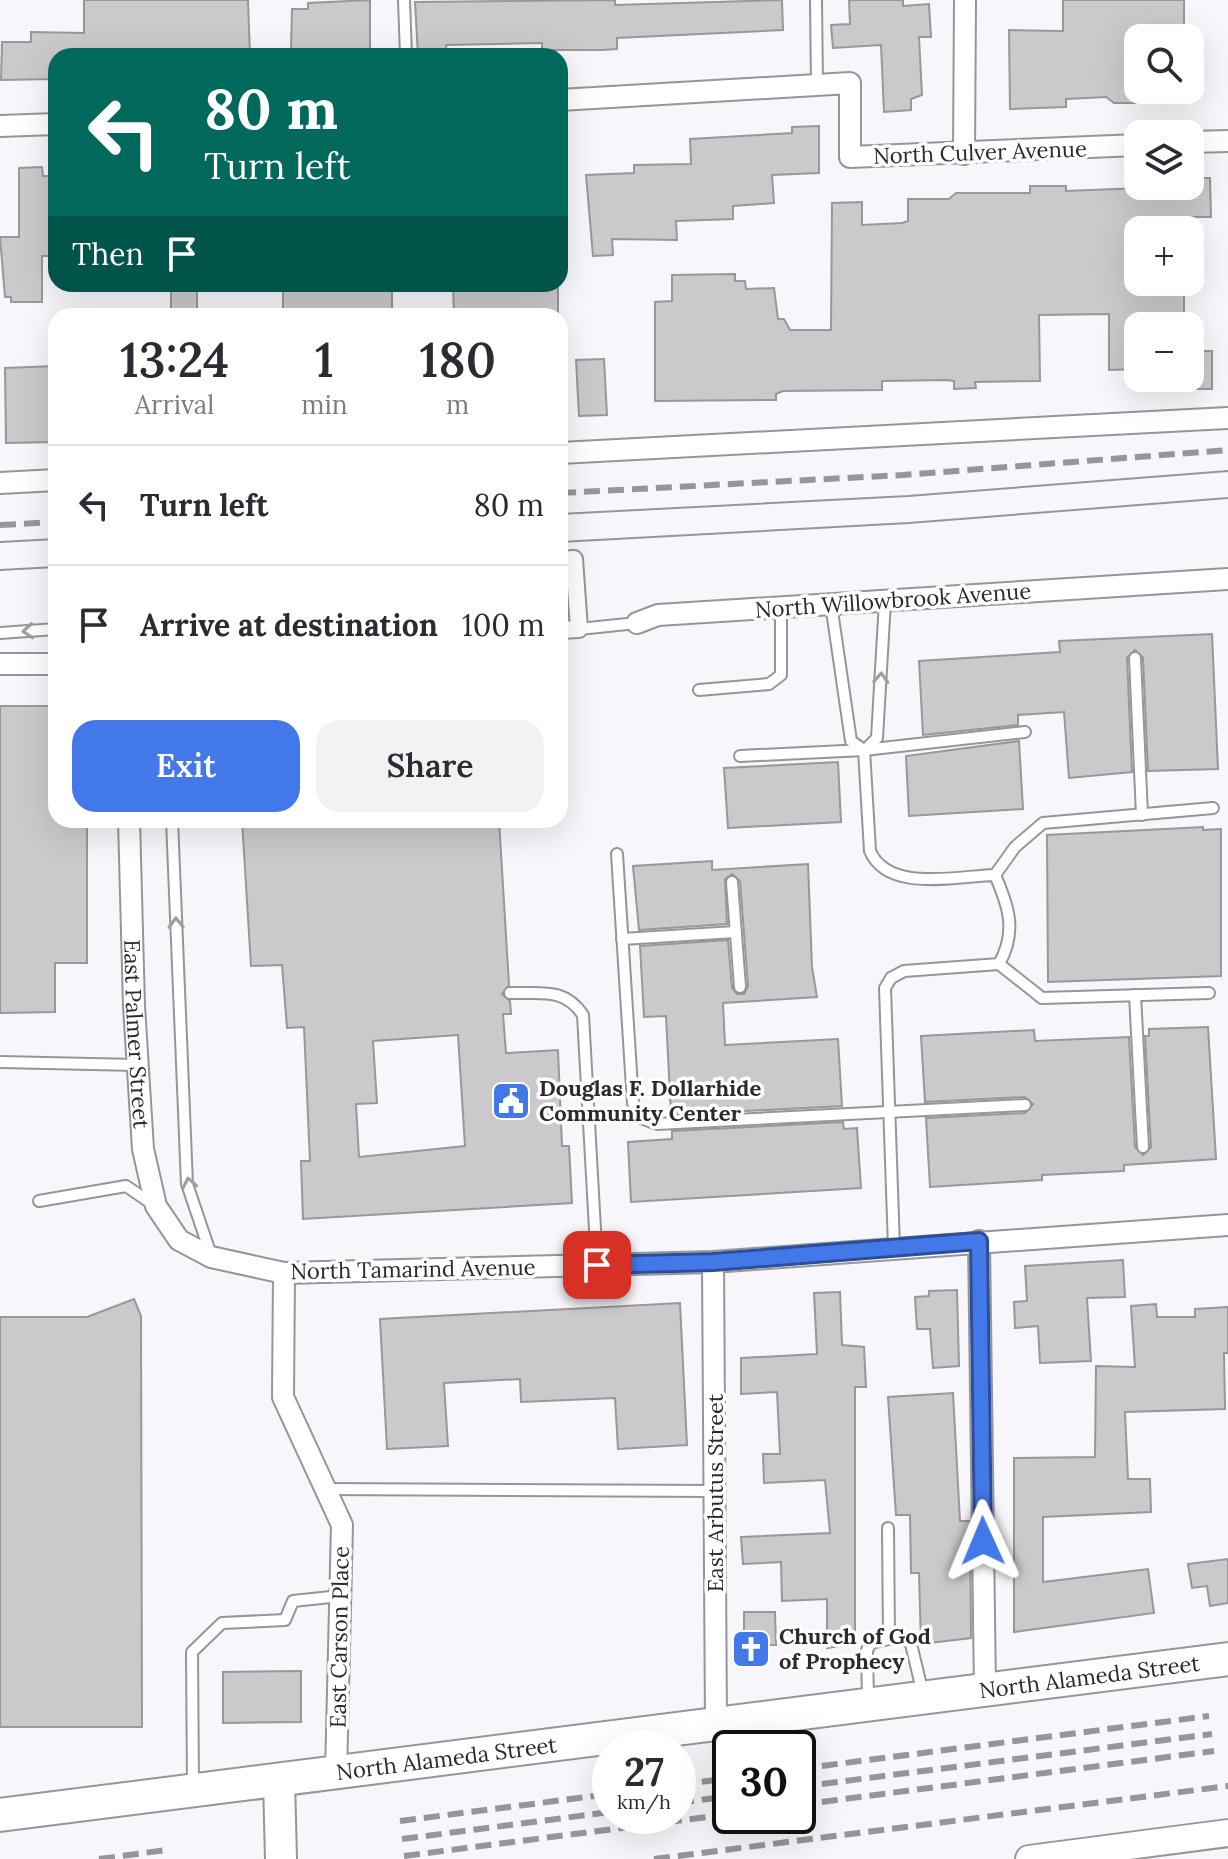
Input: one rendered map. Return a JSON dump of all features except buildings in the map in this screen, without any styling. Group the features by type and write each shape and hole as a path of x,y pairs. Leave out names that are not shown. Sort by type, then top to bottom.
{"main road":[{"name":"North Alameda Street","path":"0,1815 1228,1659"},
{"path":"279,1781 281,1859"}],"street":[{"path":"964,154 965,0"},
{"name":"North Culver Avenue","path":"568,100 850,83 850,157 1124,146"},
{"path":"0,126 48,124"},
{"path":"1204,142 1228,141"},
{"path":"568,453 1228,418"},
{"path":"0,483 48,480"},
{"path":"568,559 574,559 568,592 579,629"},
{"name":"North Willowbrook Avenue","path":"637,623 658,615 1228,579"},
{"name":"North Willowbrook Avenue","path":"568,630 579,629"},
{"path":"0,664 48,664"},
{"name":"East Palmer Street","path":"129,828 137,1065 143,1149 156,1206 179,1240"},
{"name":"North Tamarind Avenue","path":"179,1240 211,1257 284,1273 713,1262 1228,1225"},
{"path":"979,1241 985,1691"},
{"name":"East Arbutus Street","path":"713,1262 716,1724"},
{"name":"East Carson Place","path":"284,1273 283,1397 342,1525 336,1774"},
{"path":"1029,1859 1228,1833"}],"lane":[{"path":"404,0 406,48"},
{"path":"816,0 817,85"},
{"path":"864,750 877,738 885,601"},
{"path":"831,604 851,741 864,750"},
{"path":"699,690 769,684 781,675 781,607"},
{"name":"North Willowbrook Avenue","path":"579,629 637,623"},
{"path":"0,633 48,630"},
{"path":"1135,658 1142,815"},
{"path":"740,756 864,750 1025,732"},
{"path":"864,750 870,851 875,863 900,878 995,875"},
{"path":"995,875 1015,847 1043,823 1213,808"},
{"path":"172,828 187,1184 211,1257"},
{"path":"617,854 633,1103 641,1118 657,1124 1025,1105"},
{"path":"995,875 1011,919 1007,950 999,964"},
{"path":"732,882 740,987"},
{"path":"622,939 735,932"},
{"path":"894,1247 883,1000 891,978 904,971 999,964 1042,998 1209,993"},
{"path":"510,993 557,994 572,999 583,1015 597,1265"},
{"path":"1135,995 1143,1147"},
{"path":"0,1062 137,1065"},
{"path":"39,1201 126,1186 156,1206"},
{"path":"325,1489 715,1491"},
{"path":"888,1528 889,1639"},
{"path":"193,1792 192,1652 222,1623 285,1620 293,1601 340,1596"},
{"path":"868,1706 867,1650 871,1643 901,1635 911,1644 924,1699"}],"tram line":[{"path":"568,514 908,496 1228,471"},
{"path":"568,542 909,523 1228,498"},
{"path":"0,542 48,539"},
{"path":"0,570 48,567"}],"railway":[{"path":"568,493 903,475 1228,450"},
{"path":"0,525 48,522"},
{"path":"816,1767 1209,1716"},
{"path":"816,1785 1212,1734"},
{"path":"816,1803 1214,1751"},
{"path":"696,1783 712,1780"},
{"path":"654,1859 1228,1786"},
{"path":"400,1821 592,1796"},
{"path":"696,1801 712,1798"},
{"path":"402,1839 592,1814"},
{"path":"404,1856 712,1816"},
{"path":"99,1859 166,1850"}],"place":[{"name":"Douglas F. Dollarhide Community Center","path":"511,1101"},
{"name":"Church of God of Prophecy","path":"751,1649"}],"route":[{"path":"597,1265 713,1262 979,1241 983,1541"}]}
